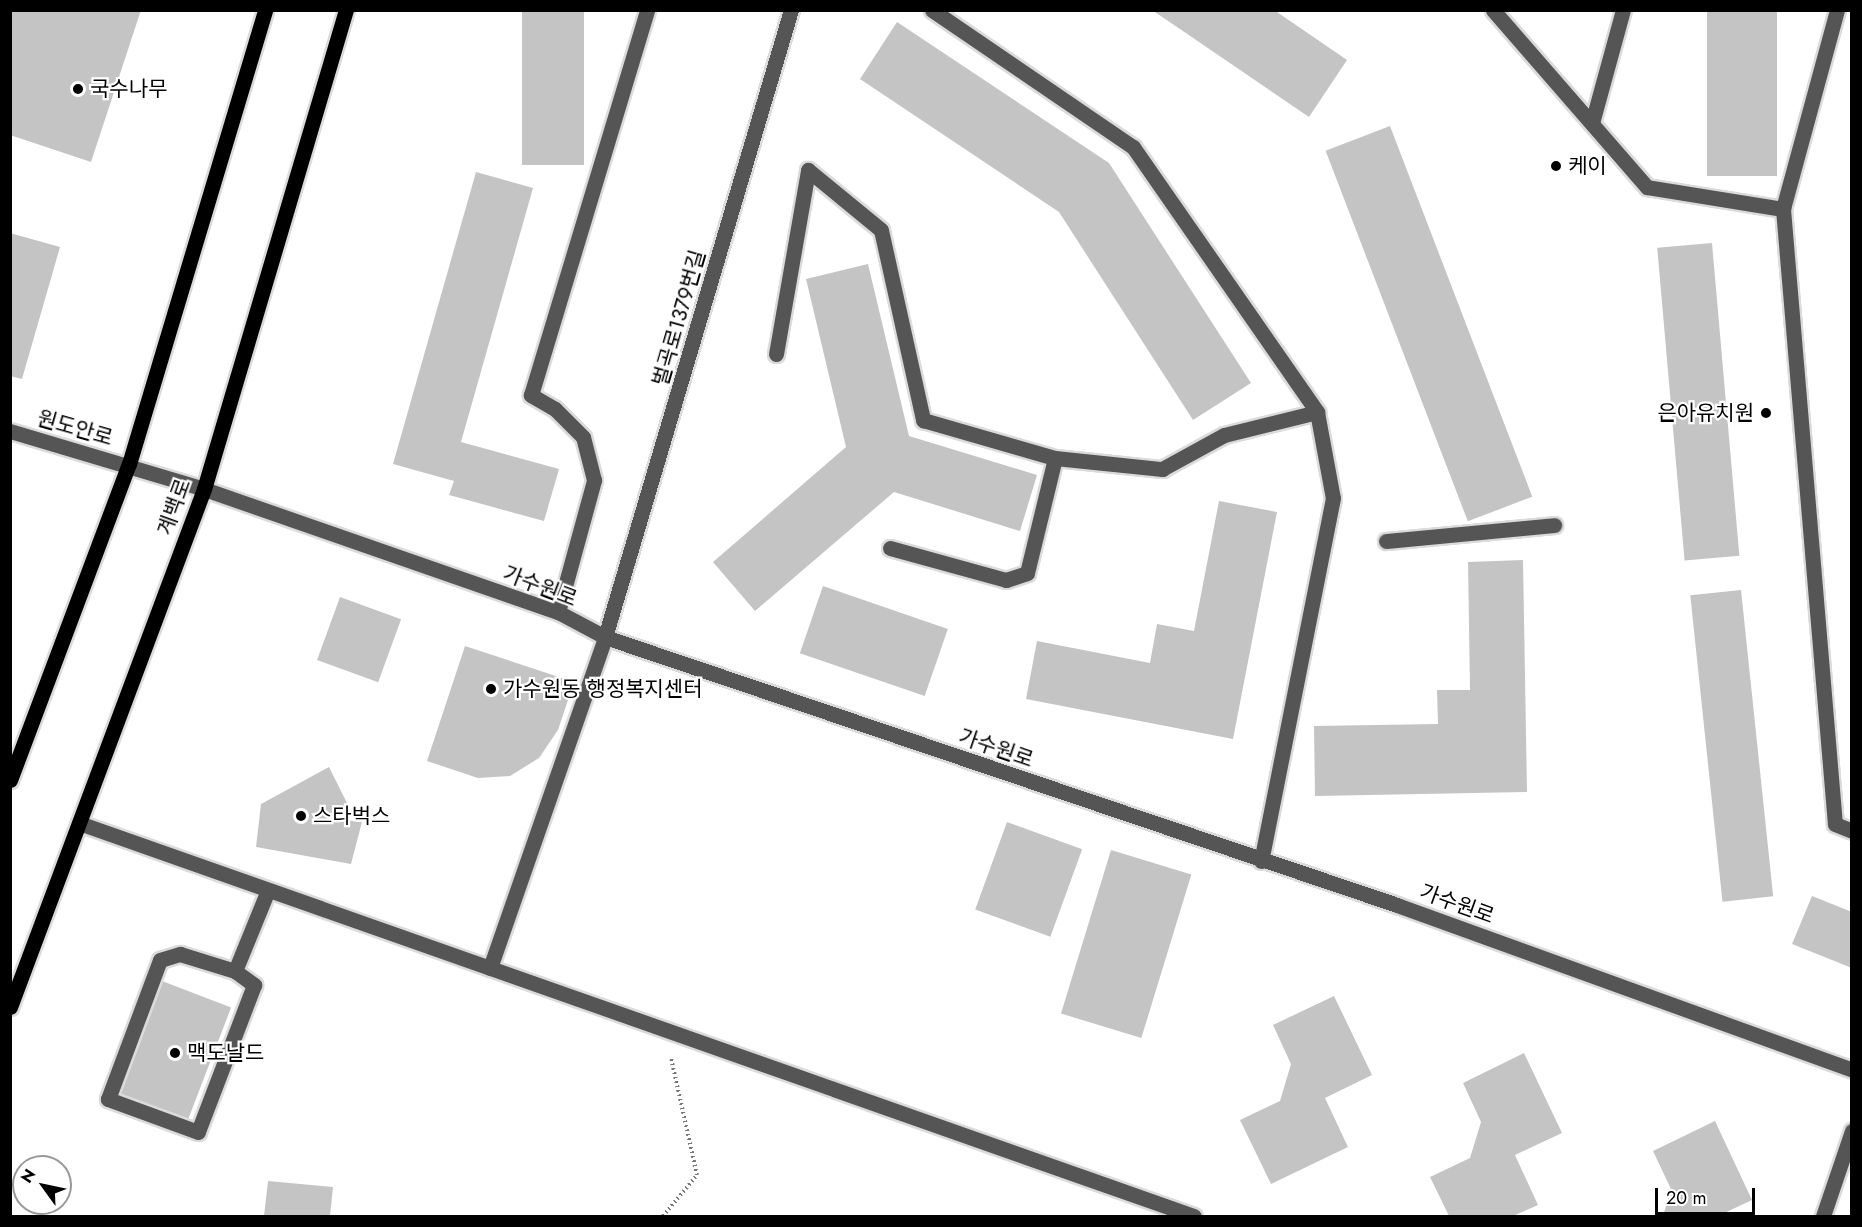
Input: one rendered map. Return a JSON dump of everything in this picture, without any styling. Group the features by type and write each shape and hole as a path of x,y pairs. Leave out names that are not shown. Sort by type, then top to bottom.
{"main road":[{"path":"10,780 129,464 266,10"},
{"name":"계백로","path":"10,1007 204,489 346,10"}],"street":[{"path":"558,612 594,480 583,437 555,409 531,395 647,10"},
{"name":"벌곡로1379번길","path":"490,968 605,637 791,10"},
{"path":"932,10 1133,147 1317,412 1334,498 1261,861"},
{"path":"1493,10 1647,187 1784,209"},
{"path":"1592,123 1623,10"},
{"path":"1837,10 1784,209 1835,824 1851,831"},
{"path":"776,354 808,170 880,230 923,420 1055,458 1162,469 1224,435 1317,412"},
{"name":"원도안로","path":"10,431 129,464"},
{"path":"890,548 1006,580 1027,573 1055,458"},
{"name":"가수원로","path":"129,464 558,612 605,637 1261,861 1851,1070"},
{"path":"1386,541 1554,525"},
{"path":"79,823 1194,1216"},
{"path":"235,971 268,890"},
{"path":"180,954 235,971 254,985 198,1132 108,1099 160,960 180,954"},
{"path":"1823,1216 1851,1131"}],"path":[{"path":"663,1216 697,1175 666,1030"}],"building":[{"path":"10,10 141,10 91,162 10,135"},
{"path":"522,10 584,10 584,165 522,165"},
{"path":"1152,10 1274,10 1347,60 1309,117"},
{"path":"1707,10 1777,10 1777,176 1707,176"},
{"path":"897,22 1109,163 1251,383 1193,420 1059,212 860,79"},
{"path":"1390,126 1532,497 1468,521 1326,151"},
{"path":"476,172 533,188 461,442 559,469 544,521 449,495 454,481 393,464"},
{"path":"10,233 60,247 22,379 10,376"},
{"path":"1712,243 1739,556 1685,561 1657,248"},
{"path":"868,264 909,436 1037,475 1020,531 894,492 755,611 713,562 846,447 806,279"},
{"path":"1219,501 1277,512 1233,739 1026,699 1037,641 1150,663 1157,624 1194,631"},
{"path":"1523,560 1527,792 1315,796 1314,726 1438,724 1437,690 1470,690 1468,562"},
{"path":"823,586 948,629 925,696 800,653"},
{"path":"1741,590 1773,896 1722,902 1690,595"},
{"path":"340,597 401,619 378,682 317,660"},
{"path":"465,646 574,682 558,730 539,758 510,776 478,778 427,761"},
{"name":"스타벅스","path":"329,767 349,807 339,812 346,820 362,822 351,864 256,847 261,804"},
{"path":"1007,822 1082,849 1050,937 975,909"},
{"path":"1111,850 1191,875 1141,1038 1061,1014"},
{"path":"1812,896 1852,912 1852,968 1792,944"},
{"name":"맥도날드","path":"162,981 231,1008 187,1123 118,1097"},
{"path":"1334,996 1372,1075 1325,1098 1348,1147 1271,1184 1240,1120 1280,1101 1291,1064 1273,1025"},
{"path":"1524,1053 1562,1133 1515,1155 1538,1205 1513,1216 1449,1216 1430,1177 1470,1158 1481,1122 1463,1083"},
{"path":"1715,1121 1752,1200 1718,1216 1663,1216 1671,1189 1653,1151"},
{"path":"268,1181 333,1187 330,1216 264,1216"}],"place":[{"name":"국수나무","path":"78,89"},
{"name":"케이","path":"1556,166"},
{"name":"은아유치원","path":"1766,413"},
{"name":"가수원동 행정복지센터","path":"491,689"},
{"name":"스타벅스","path":"301,816"},
{"name":"맥도날드","path":"175,1053"}]}
